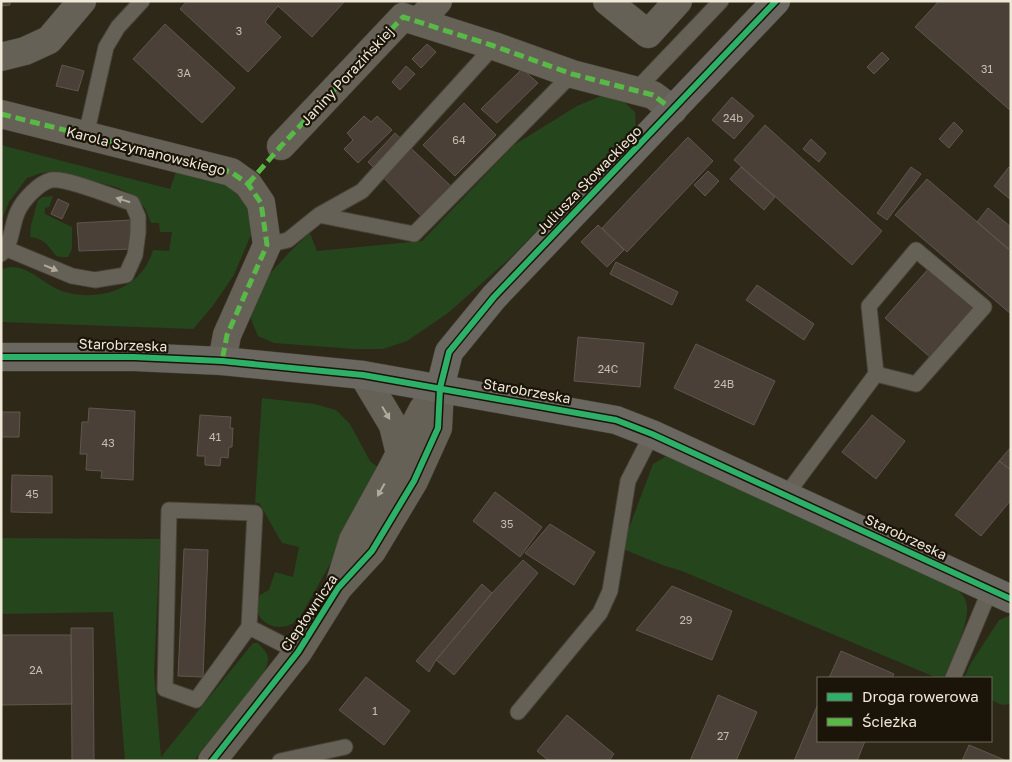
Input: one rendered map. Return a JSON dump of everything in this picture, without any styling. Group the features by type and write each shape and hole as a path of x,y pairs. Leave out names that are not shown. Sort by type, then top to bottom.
{"street":[{"path":"1,57 25,51 49,40 82,1"},
{"path":"438,1 419,21 572,74 652,95 673,110"},
{"path":"607,1 648,34 678,1"},
{"name":"Juliusza Słowackiego","path":"440,388 449,352 494,297 776,1"},
{"name":"Janiny Porazińskiej","path":"280,146 403,17 419,21"},
{"name":"Karola Szymanowskiego","path":"1,114 231,172 248,184 261,203 267,245"},
{"path":"222,361 227,335 267,245"},
{"name":"Starobrzeska","path":"1,357 134,357 222,361 363,375 616,420 652,434 1000,595"},
{"path":"363,375 393,425 400,454"},
{"name":"Ciepłownicza","path":"338,588 353,540 423,409 440,388"},
{"name":"Ciepłownicza","path":"212,761 298,652 338,588 372,551 414,481 438,428 440,388"}],"lane":[{"path":"86,135 106,47 118,27 142,1"},
{"path":"635,90 722,1"},
{"path":"267,245 288,240 318,215 362,191 494,46"},
{"path":"318,215 414,234 572,74"},
{"path":"52,180 65,181 132,203 138,217 135,255 126,275 95,280 72,276 4,251 18,211 38,186 52,180"},
{"path":"786,496 876,374 869,306 916,250 984,307 916,384 876,374"},
{"path":"518,712 600,613 610,591 628,482 652,434"},
{"path":"169,510 255,513 249,627 196,700 165,689 169,510"},
{"path":"954,677 1000,595"},
{"path":"249,627 298,652"},
{"path":"280,761 345,746"}],"green space":[{"path":"601,96 624,102 635,112 636,131 507,261 448,313 407,341 383,349 354,349 274,343 258,336 250,315 252,299 275,268 310,233 317,251 422,241 514,145 577,106"},
{"path":"1,145 170,189 177,169 230,185 249,207 253,230 234,275 212,307 193,329 1,322 1,270 9,267 26,270 57,289 78,295 105,293 130,283 140,274 153,250 169,251 172,232 160,232 159,223 151,223 145,208 131,194 116,187 56,171 41,173 27,178 9,202 1,222"},
{"path":"53,196 49,207 45,208 45,214 72,227 72,249 68,257 57,256 44,242 30,237 31,225 38,200 43,197"},
{"path":"262,398 315,404 336,410 350,424 370,461 383,471 299,619 282,627 267,624 261,619 257,604 260,595 269,590 275,572 293,577 299,547 282,543 259,503 255,503"},
{"path":"666,456 676,457 948,583 962,594 967,607 964,627 944,677 935,677 682,571 623,549 653,464"},
{"path":"1,538 160,539 154,673 161,757 253,643 258,643 267,653 266,667 249,695 194,761 125,761 113,612 1,614"},
{"path":"1011,615 1011,704 1002,705 992,700 992,677 964,677 971,663 999,620"}],"building":[{"path":"1,1 10,1 10,5 1,6"},
{"path":"187,1 345,1 312,37 278,6 265,22 281,37 248,72 180,9"},
{"path":"939,1 1011,1 1011,111 915,27"},
{"path":"165,24 235,88 202,123 133,59"},
{"path":"427,44 436,52 421,68 412,59"},
{"path":"882,52 889,59 874,74 867,67"},
{"path":"62,65 84,71 78,91 56,86"},
{"path":"406,66 415,74 400,90 392,82"},
{"path":"522,69 538,83 497,123 481,109"},
{"path":"732,97 754,116 734,139 712,120"},
{"path":"464,103 496,135 455,176 423,145"},
{"path":"364,116 371,122 377,116 392,130 358,163 344,149 353,140 347,133"},
{"path":"954,122 963,131 949,148 939,139"},
{"path":"765,125 882,231 852,265 734,160"},
{"path":"395,133 454,189 424,219 368,162"},
{"path":"688,137 713,161 627,252 602,228"},
{"path":"811,139 826,153 819,162 803,149"},
{"path":"741,167 775,197 764,210 730,179"},
{"path":"911,167 921,174 887,220 877,213"},
{"path":"1009,167 1011,169 1011,200 994,186"},
{"path":"708,171 719,181 705,196 694,185"},
{"path":"927,179 1011,251 1011,314 895,215"},
{"path":"58,199 69,204 62,219 51,214"},
{"path":"988,208 1011,227 1011,246 1008,249 977,222"},
{"path":"131,220 132,249 79,251 77,223"},
{"path":"598,225 624,250 607,267 581,242"},
{"path":"937,259 989,305 938,364 885,318"},
{"path":"616,262 678,292 672,305 610,274"},
{"path":"757,285 814,324 804,340 746,300"},
{"path":"578,337 644,343 640,387 574,381"},
{"path":"696,344 775,381 754,425 674,388"},
{"path":"89,408 135,411 133,480 101,478 102,471 86,470 87,454 80,454 82,422 88,422"},
{"path":"1,412 20,412 19,437 1,437"},
{"path":"200,415 231,417 230,428 233,428 232,447 229,447 228,458 221,457 220,466 205,465 205,456 197,456"},
{"path":"872,415 905,441 876,479 842,452"},
{"path":"1011,447 1011,470 999,461"},
{"path":"999,461 1011,470 1011,500 981,536 955,515"},
{"path":"12,475 52,476 52,513 11,512"},
{"path":"495,492 542,527 520,557 473,521"},
{"path":"550,524 595,552 574,585 525,553"},
{"path":"184,549 208,550 203,677 178,676"},
{"path":"523,560 538,573 454,675 436,660 492,593"},
{"path":"482,584 492,593 436,660 429,672 416,661"},
{"path":"672,586 732,611 712,660 636,630"},
{"path":"71,628 93,628 94,761 72,761"},
{"path":"1,635 71,635 72,704 1,705"},
{"path":"841,651 894,674 892,677 829,677"},
{"path":"366,677 410,711 384,745 339,710"},
{"path":"718,695 757,712 736,761 690,761"},
{"path":"817,706 817,742 865,742 857,761 794,761"},
{"path":"567,715 614,754 609,761 549,761 537,751"},
{"path":"969,745 1007,761 962,761"}],"marked path":[{"path":"248,184 281,146 403,17 494,46 572,74 653,95 673,110"},
{"path":"1,114 231,172 248,184 261,203 267,245 227,335 222,361"}],"cycle path":[{"path":"212,761 298,652 338,588 372,551 414,481 438,428 440,388 449,352 494,297 776,1"},
{"path":"1,357 134,357 222,361 363,375 616,420 652,434 1011,599"}]}
